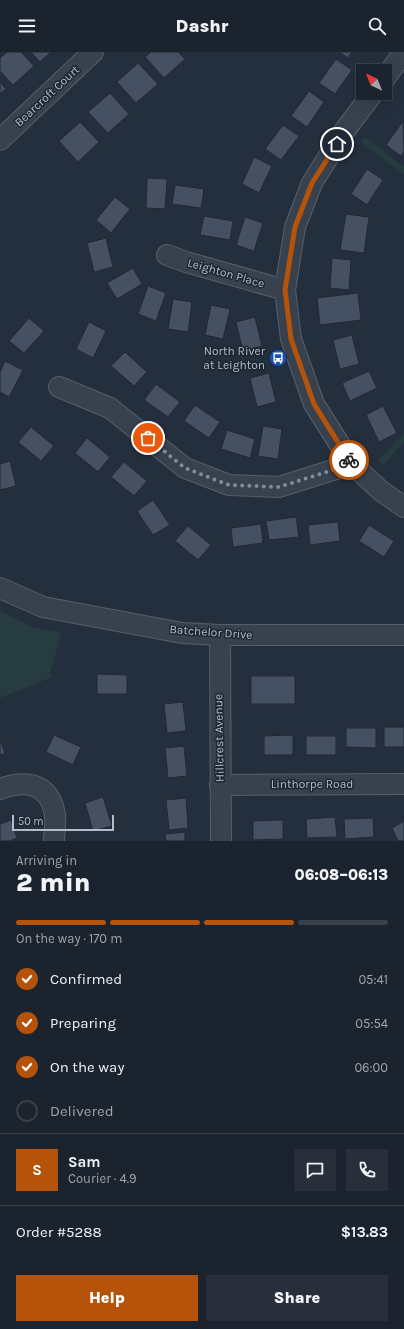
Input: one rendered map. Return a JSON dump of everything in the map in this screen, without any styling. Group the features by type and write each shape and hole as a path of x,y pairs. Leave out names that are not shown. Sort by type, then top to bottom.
{"street":[{"name":"Bearcroft Court","path":"0,140 93,52"},
{"path":"392,68 404,52"},
{"path":"368,100 345,130 312,183 295,227 285,290 291,339 314,404 352,464 381,491 404,507"},
{"name":"Leighton Place","path":"167,255 186,262 285,290"},
{"path":"59,387 110,408 185,468 229,485 279,487 352,464"},
{"name":"Batchelor Drive","path":"0,588 43,607 182,633 220,635 404,635"},
{"name":"Hillcrest Avenue","path":"220,635 221,841"},
{"path":"0,789 12,784 35,785 48,794 55,811 54,841"},
{"name":"Linthorpe Road","path":"220,785 404,784"}],"green space":[{"path":"365,137 404,167 404,175 361,142"},
{"path":"404,433 404,442 383,465 378,461"},
{"path":"0,611 32,627 61,633 50,674 52,677 0,698"}],"building":[{"path":"7,52 21,52 34,66 13,85 0,71 0,58"},
{"path":"31,52 51,52 40,62"},
{"path":"151,52 178,52 185,59 164,78 145,57"},
{"path":"339,52 352,52 348,58"},
{"path":"336,59 352,70 335,94 319,83"},
{"path":"138,63 158,84 136,103 117,82"},
{"path":"0,82 6,89 0,94"},
{"path":"309,91 324,102 307,127 291,116"},
{"path":"110,93 129,114 108,133 88,112"},
{"path":"403,121 404,152 401,156 386,145"},
{"path":"80,122 99,142 78,162 59,141"},
{"path":"283,125 299,136 281,160 265,149"},
{"path":"254,157 272,166 259,193 242,184"},
{"path":"367,169 383,180 367,205 351,194"},
{"path":"147,178 167,179 165,209 146,208"},
{"path":"175,185 204,189 201,208 172,204"},
{"path":"115,197 130,209 111,233 96,220"},
{"path":"346,214 369,217 364,253 340,250"},
{"path":"204,216 233,221 230,240 200,235"},
{"path":"245,217 263,223 254,251 236,245"},
{"path":"106,238 113,267 94,272 87,243"},
{"path":"332,258 351,260 349,290 330,288"},
{"path":"133,268 142,284 117,299 107,283"},
{"path":"148,286 166,293 156,321 138,314"},
{"path":"358,293 361,320 320,325 317,298"},
{"path":"173,299 192,302 188,332 168,329"},
{"path":"211,305 230,309 223,339 205,335"},
{"path":"255,317 262,346 243,351 236,322"},
{"path":"29,318 44,331 24,353 9,341"},
{"path":"89,322 106,331 93,358 76,349"},
{"path":"352,335 359,364 340,369 333,340"},
{"path":"125,352 147,372 134,386 111,366"},
{"path":"5,361 23,370 9,397 0,392 0,372"},
{"path":"369,371 377,388 350,401 342,383"},
{"path":"269,373 276,402 257,407 250,378"},
{"path":"156,384 180,402 168,417 144,400"},
{"path":"195,405 220,422 209,438 184,421"},
{"path":"383,406 397,433 379,442 366,415"},
{"path":"263,426 282,429 278,459 258,456"},
{"path":"31,427 54,446 41,461 18,442"},
{"path":"227,430 255,439 250,458 221,449"},
{"path":"87,438 110,457 98,472 75,453"},
{"path":"10,461 16,486 0,490 0,464"},
{"path":"124,462 147,481 134,496 111,477"},
{"path":"153,500 170,525 153,535 137,511"},
{"path":"296,517 299,537 269,540 266,521"},
{"path":"338,522 340,541 310,545 308,525"},
{"path":"261,524 263,543 233,547 231,528"},
{"path":"369,525 394,541 384,557 359,541"},
{"path":"188,526 211,545 198,560 175,541"},
{"path":"97,674 127,675 127,694 97,694"},
{"path":"251,676 295,676 295,704 251,704"},
{"path":"183,702 186,731 167,733 164,704"},
{"path":"384,727 404,727 404,747 384,747"},
{"path":"346,728 376,728 376,748 346,747"},
{"path":"54,735 81,747 73,765 46,752"},
{"path":"293,735 293,755 264,755 264,736"},
{"path":"306,736 336,736 336,755 306,755"},
{"path":"0,739 5,754 0,755"},
{"path":"184,746 187,776 168,778 165,748"},
{"path":"103,797 112,826 93,831 85,803"},
{"path":"186,798 188,828 169,830 166,800"},
{"path":"335,817 337,837 307,838 306,819"},
{"path":"373,818 374,837 345,839 344,819"},
{"path":"11,820 17,838 10,841 0,841 0,824"},
{"path":"283,820 283,839 253,840 253,821"},
{"path":"404,821 404,841 398,841 392,828"},
{"path":"185,832 185,841 166,841 165,834"}],"way so far":[{"path":"148,438 185,468 229,485 279,487 352,464 349,460"}],"place":[{"name":"North River at Leighton","path":"278,358"}],"route":[{"path":"337,144 312,183 295,227 285,290 291,339 314,404 349,460"}]}
